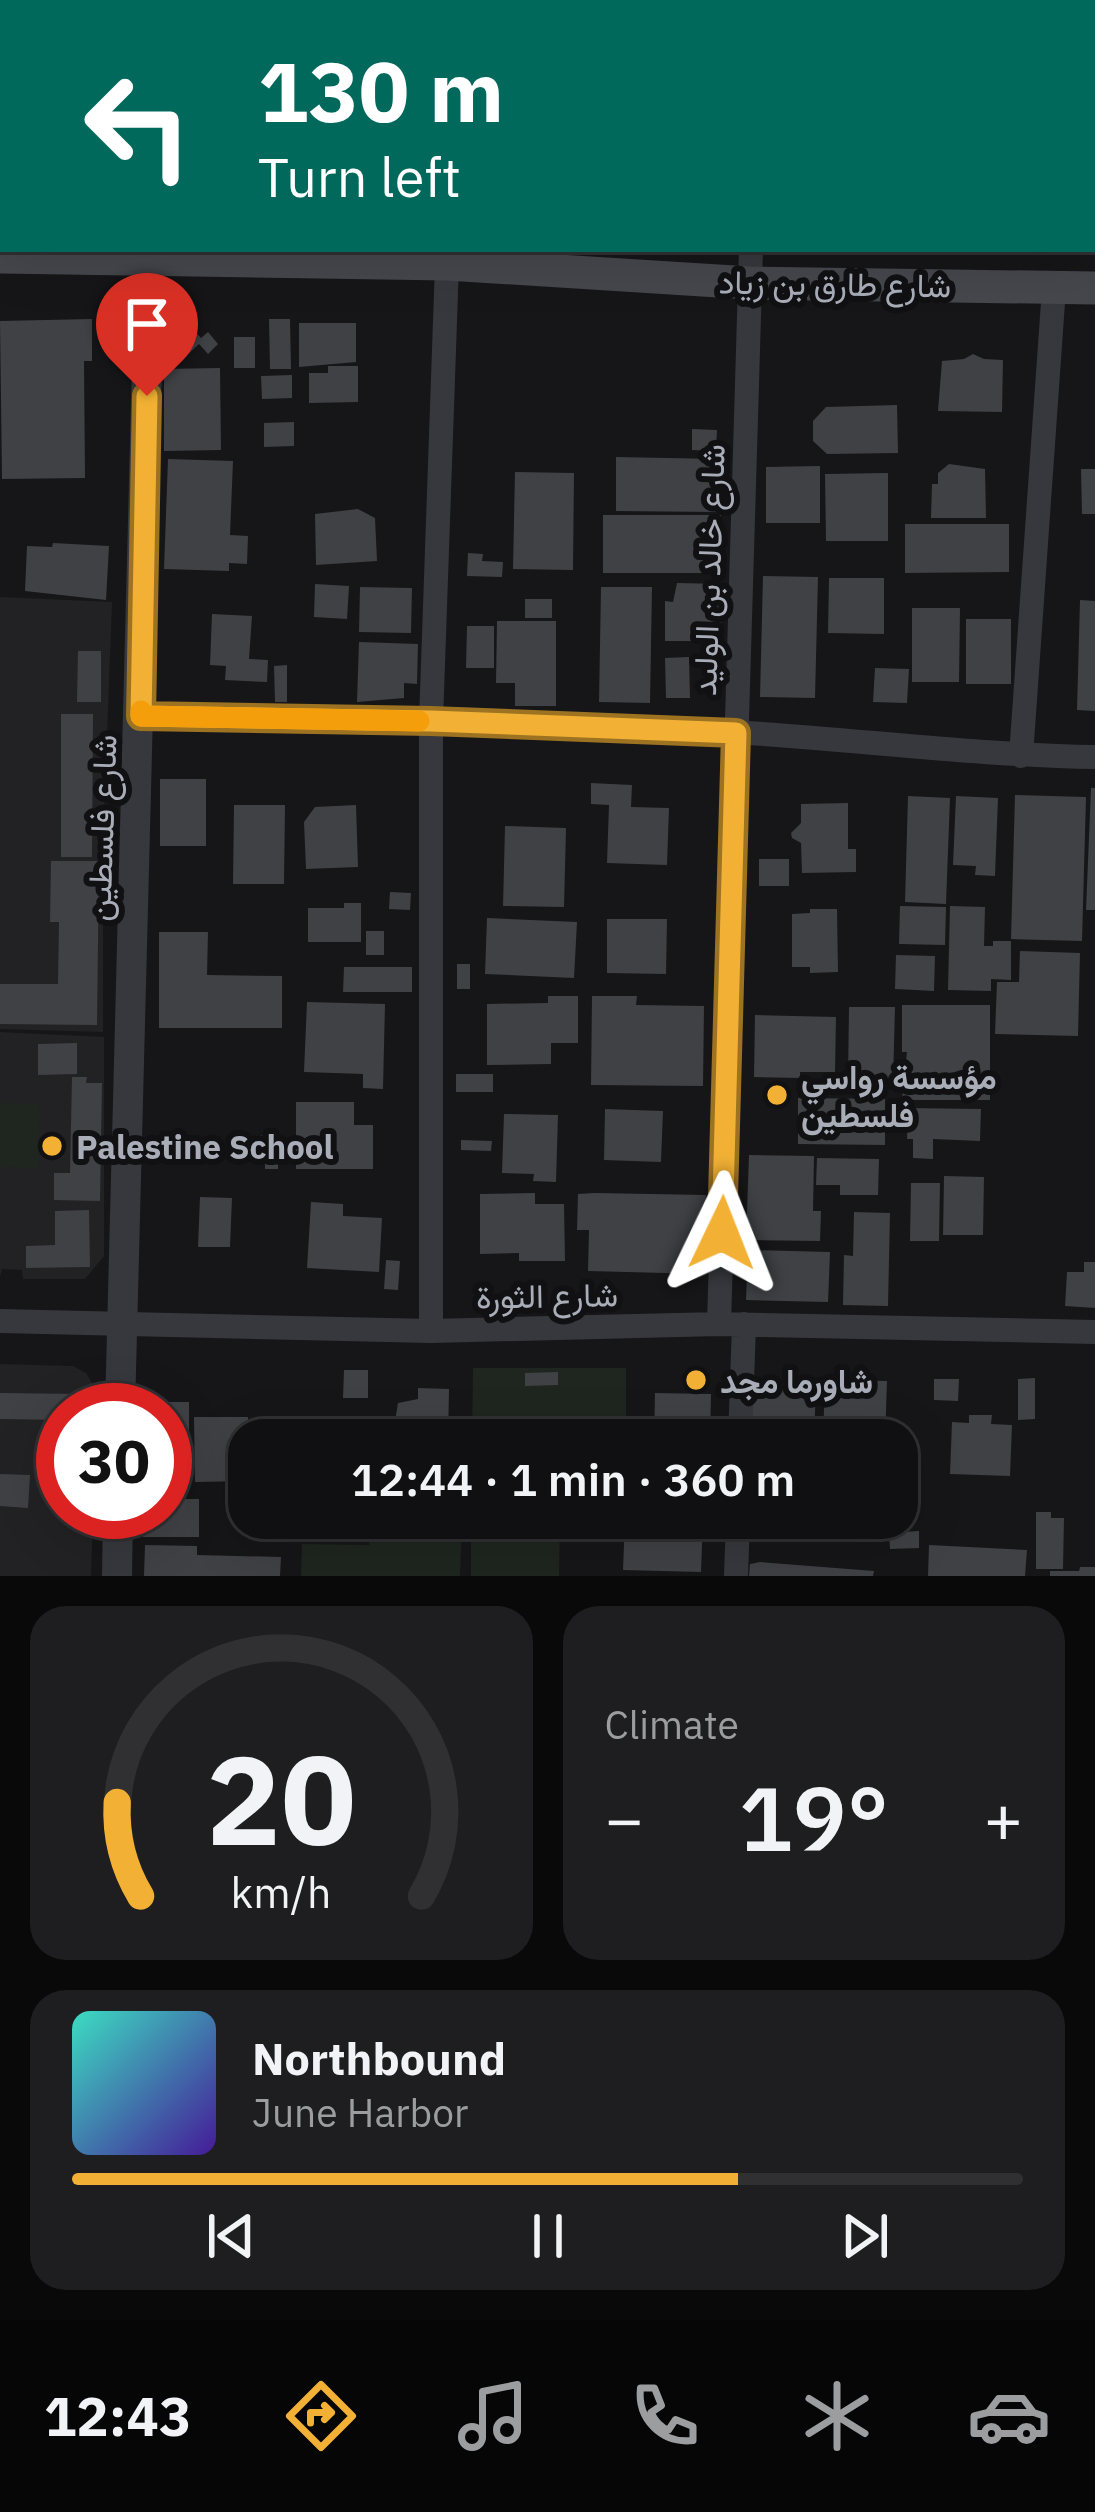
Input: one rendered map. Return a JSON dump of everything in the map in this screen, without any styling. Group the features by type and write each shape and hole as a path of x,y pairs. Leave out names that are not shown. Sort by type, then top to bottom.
{"main road":[{"name":"شارع طارق بن زياد","path":"0,257 150,254 447,264 751,266 1095,289"}],"street":[{"name":"شارع فلسطين","path":"121,1383 150,254"},
{"path":"431,1331 431,721 447,264"},
{"name":"شارع خالد بن الوليد","path":"739,1419 732,1324 736,733 751,266"},
{"path":"1021,756 1054,288"},
{"path":"141,716 736,733 1095,758"},
{"name":"شارع الثورة","path":"0,1321 431,1331 732,1324 1095,1332"},
{"path":"117,1576 118,1539"},
{"path":"736,1576 737,1539"}],"shaded area":[{"path":"0,597 112,602 103,845 103,1032 0,1029"},
{"name":"Palestine School","path":"0,1032 104,1037 104,1256 85,1279 23,1279 22,1270 2,1269 0,1277"},
{"path":"0,1103 40,1104 38,1168 0,1167"},
{"path":"0,1364 73,1366 92,1383 36,1383 36,1539 92,1539 91,1576 0,1576"},
{"path":"473,1368 626,1368 626,1419 472,1419"},
{"path":"369,1539 461,1539 460,1576 301,1576 302,1544 369,1545"},
{"path":"471,1539 560,1539 559,1576 471,1576"}],"building":[{"path":"92,319 92,361 84,361 85,478 2,479 0,321"},
{"path":"269,319 290,319 291,369 270,369"},
{"path":"184,320 201,338 208,332 218,344 208,354 199,344 178,364 167,354 177,344 168,335"},
{"path":"299,323 356,323 356,362 299,367"},
{"path":"234,337 255,337 255,368 234,368"},
{"path":"973,354 1003,360 1002,412 938,411 942,361"},
{"path":"328,366 358,366 358,402 309,403 309,373 328,373"},
{"path":"220,368 221,450 164,451 164,369"},
{"path":"292,375 292,398 262,399 261,376"},
{"path":"897,405 898,453 827,454 813,441 813,421 826,407"},
{"path":"294,422 294,446 264,447 264,423"},
{"path":"692,429 717,430 716,451 692,450"},
{"path":"616,457 719,459 718,512 616,511"},
{"path":"168,459 233,461 230,535 248,536 247,564 229,563 229,571 164,569"},
{"path":"949,464 985,469 986,518 931,518 932,484 938,484 938,473"},
{"path":"820,466 820,523 766,523 766,467"},
{"path":"1081,469 1095,469 1095,514 1082,514"},
{"path":"515,472 574,473 573,570 513,569"},
{"path":"888,473 888,541 826,541 825,474"},
{"path":"358,509 375,518 377,561 316,565 315,514"},
{"path":"603,515 721,515 721,573 603,573"},
{"path":"905,524 1009,524 1009,572 905,573"},
{"path":"53,543 109,546 106,600 25,591 27,546 52,547"},
{"path":"468,553 483,554 482,561 503,562 502,577 467,576"},
{"path":"763,576 818,577 815,698 760,697"},
{"path":"829,578 884,578 884,634 828,633"},
{"path":"677,583 722,584 721,641 665,641 665,601 673,602"},
{"path":"315,584 349,586 347,619 314,617"},
{"path":"360,587 412,588 411,633 359,632"},
{"path":"601,587 652,587 650,703 599,702"},
{"path":"525,599 552,599 552,618 525,618"},
{"path":"1080,600 1095,601 1095,711 1077,710"},
{"path":"912,608 960,608 959,682 912,682"},
{"path":"212,614 252,616 249,659 268,660 267,682 225,680 226,666 210,665"},
{"path":"966,619 1011,619 1011,684 966,684"},
{"path":"497,621 556,621 556,706 515,706 515,683 496,683"},
{"path":"467,626 494,626 494,668 466,668"},
{"path":"359,642 418,644 417,684 404,683 404,698 357,702"},
{"path":"78,651 101,651 101,702 77,702"},
{"path":"689,657 690,698 666,698 665,658"},
{"path":"287,665 287,702 275,702 274,666"},
{"path":"875,668 909,669 907,703 873,702"},
{"path":"61,714 93,714 92,857 61,857"},
{"path":"160,779 206,779 206,846 160,846"},
{"path":"591,783 632,785 631,807 669,808 667,865 607,863 609,805 591,804"},
{"path":"1091,788 1095,788 1095,910 1086,910"},
{"path":"1015,795 1086,797 1082,941 1011,939"},
{"path":"908,796 950,798 946,904 905,902"},
{"path":"956,796 998,798 995,876 975,875 976,866 953,865"},
{"path":"848,803 848,849 856,849 856,872 802,873 801,843 791,833 801,823 801,804"},
{"path":"234,805 285,805 284,884 233,884"},
{"path":"356,805 358,867 306,869 304,822 315,807"},
{"path":"505,826 566,828 564,907 503,906"},
{"path":"759,859 789,859 789,886 759,886"},
{"path":"51,861 99,861 97,1025 0,1024 0,984 58,984 59,922 50,922"},
{"path":"390,892 411,893 410,910 389,909"},
{"path":"344,903 361,903 361,942 308,942 308,908 344,908"},
{"path":"900,906 946,907 945,945 899,944"},
{"path":"950,906 985,907 984,946 1011,941 1011,980 991,979 991,991 948,990"},
{"path":"810,909 837,909 838,972 810,973 810,967 792,967 792,914 810,913"},
{"path":"487,918 577,922 574,978 485,974"},
{"path":"607,919 667,919 666,974 607,973"},
{"path":"366,931 384,931 384,955 366,955"},
{"path":"159,932 208,932 207,975 282,976 282,1028 159,1028"},
{"path":"1020,951 1080,953 1078,1036 995,1034 997,982 1019,982"},
{"path":"896,955 935,956 934,991 895,989"},
{"path":"457,964 470,964 470,989 457,989"},
{"path":"344,967 412,967 412,992 343,992"},
{"path":"548,996 578,996 578,1043 551,1043 551,1064 487,1065 487,1004 548,1003"},
{"path":"592,996 637,996 636,1005 704,1006 703,1086 591,1085"},
{"path":"307,1002 385,1004 383,1089 363,1088 363,1074 304,1072"},
{"path":"902,1005 990,1005 990,1100 902,1100 907,1052 902,1052"},
{"path":"849,1007 895,1007 893,1082 848,1081"},
{"path":"755,1015 836,1017 835,1072 800,1072 800,1078 754,1077"},
{"path":"77,1043 77,1074 38,1075 38,1044"},
{"path":"456,1074 493,1074 493,1092 456,1092"},
{"path":"72,1077 102,1083 100,1201 54,1200 54,1173 70,1173"},
{"path":"798,1098 885,1099 885,1145 798,1144"},
{"path":"296,1102 354,1102 354,1125 373,1125 373,1169 296,1169"},
{"path":"908,1108 981,1109 980,1141 933,1139 933,1159 913,1158 913,1139 907,1139"},
{"path":"605,1109 663,1111 661,1162 604,1160"},
{"path":"504,1114 558,1115 556,1182 533,1181 534,1174 502,1173"},
{"path":"256,1135 278,1135 278,1169 265,1169 265,1156 256,1156"},
{"path":"461,1140 492,1141 491,1151 461,1150"},
{"path":"749,1155 814,1156 813,1211 821,1211 820,1241 746,1240"},
{"path":"817,1158 879,1159 878,1195 840,1195 840,1185 816,1185"},
{"path":"944,1176 984,1177 983,1235 943,1235"},
{"path":"911,1183 940,1183 939,1241 910,1241"},
{"path":"535,1193 535,1204 564,1204 565,1261 519,1261 519,1253 480,1254 480,1194"},
{"path":"578,1194 706,1195 704,1274 588,1271 589,1230 577,1230"},
{"path":"200,1197 232,1198 230,1247 198,1247"},
{"path":"311,1202 343,1204 343,1216 382,1218 379,1272 307,1268"},
{"path":"89,1210 90,1267 26,1268 26,1246 55,1245 55,1211"},
{"path":"854,1212 890,1213 888,1306 843,1305 844,1255 853,1256"},
{"path":"748,1250 830,1252 828,1302 746,1300"},
{"path":"386,1260 400,1261 398,1290 384,1289"},
{"path":"1084,1262 1095,1262 1095,1308 1065,1306 1067,1272 1084,1272"},
{"path":"344,1370 368,1370 368,1398 343,1398"},
{"path":"558,1372 558,1385 525,1386 525,1373"},
{"path":"1035,1378 1035,1419 1018,1420 1018,1379"},
{"path":"934,1379 959,1379 958,1401 934,1400"},
{"path":"825,1380 887,1381 886,1419 824,1419"},
{"path":"763,1383 816,1384 815,1419 751,1419 754,1391 763,1392"},
{"path":"418,1388 449,1389 448,1419 395,1419 398,1403 418,1399"},
{"path":"0,1393 36,1393 36,1420 0,1419"},
{"path":"655,1393 711,1394 710,1419 654,1419"},
{"path":"969,1415 992,1415 991,1424 1012,1425 1010,1476 950,1474 952,1422 969,1423"},
{"path":"194,1417 248,1417 228,1419 228,1481 195,1482"},
{"path":"0,1474 30,1475 28,1508 0,1506"},
{"path":"192,1499 199,1499 199,1537 192,1537"},
{"path":"1036,1512 1064,1518 1063,1569 1036,1569"},
{"path":"918,1531 919,1548 890,1549 889,1539 918,1539"},
{"path":"624,1539 702,1539 701,1572 623,1570"},
{"path":"145,1545 197,1546 197,1555 281,1557 280,1576 144,1576"},
{"path":"929,1545 1027,1550 1025,1576 928,1576"},
{"path":"750,1564 874,1571 873,1576 749,1576"},
{"path":"1080,1567 1095,1567 1095,1576 1050,1576 1050,1571 1079,1571"}],"slow traffic":[{"path":"141,711 141,716 419,721"}],"place":[{"name":"مؤسسة رواسي فلسطين","path":"777,1095"},
{"name":"Palestine School","path":"52,1146"},
{"name":"شاورما مجد","path":"696,1380"}],"route":[{"path":"147,396 141,716 736,733 722,1233"}]}
